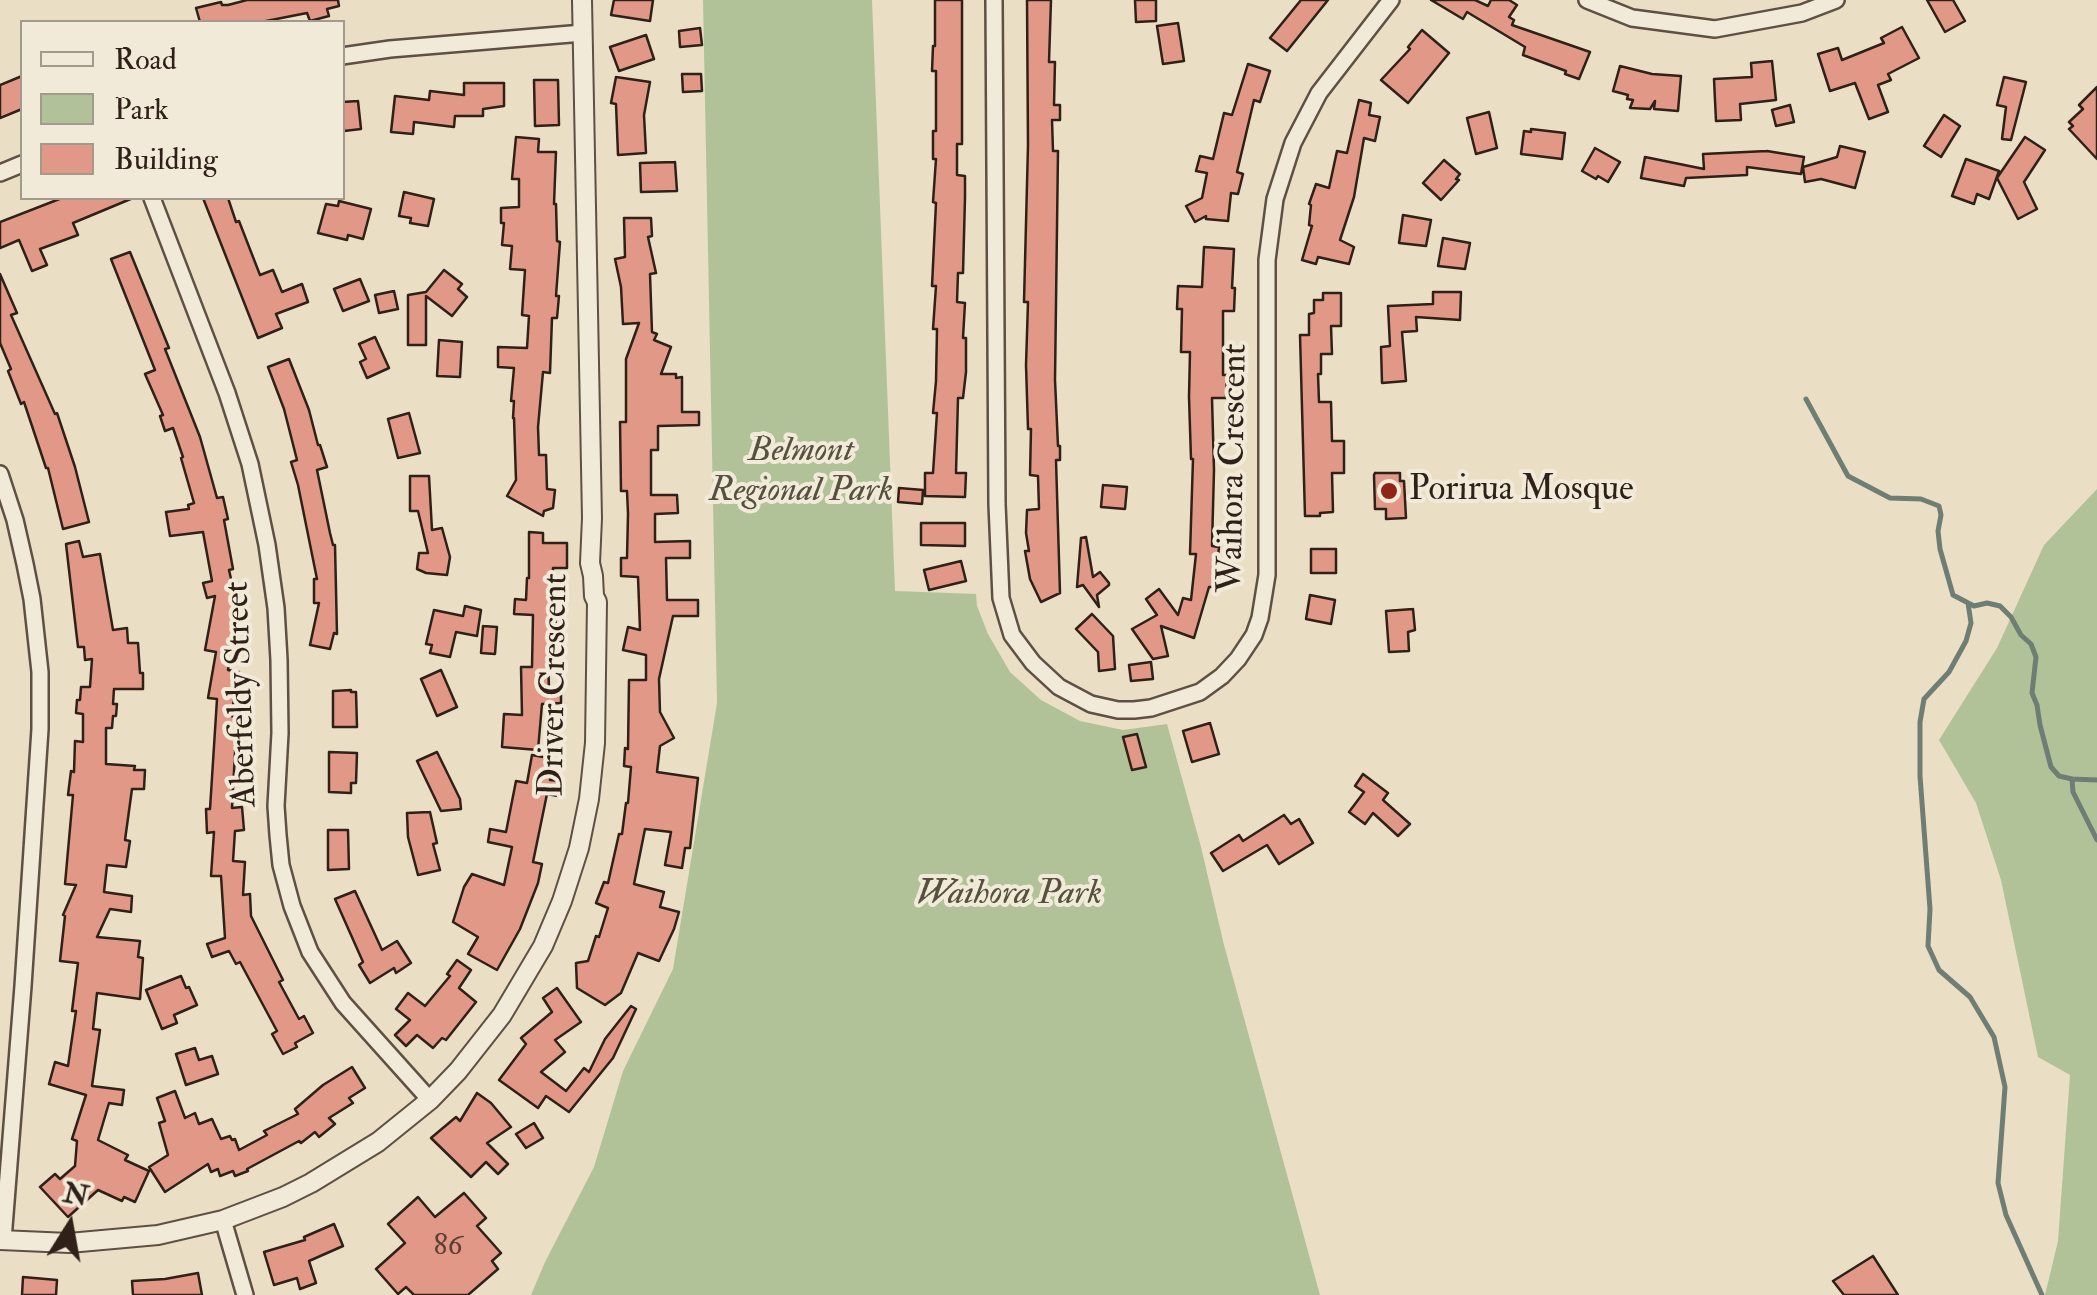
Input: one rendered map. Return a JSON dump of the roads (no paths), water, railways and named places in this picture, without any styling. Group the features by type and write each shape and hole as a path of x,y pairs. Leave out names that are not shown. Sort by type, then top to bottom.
{"street":[{"name":"Driver Crescent","path":"2,1240 69,1243 158,1236 223,1220 283,1197 347,1163 430,1100 471,1056 502,1016 543,946 575,862 589,799 595,743 596,602 590,563 582,0"},
{"name":"Waihora Crescent","path":"994,0 1001,598 1012,635 1058,687 1092,704 1134,710 1200,692 1230,668 1254,634 1260,618 1267,575 1267,260 1275,199 1292,143 1319,94 1391,0"},
{"path":"1586,0 1632,18 1715,29 1802,13 1836,0"},
{"path":"345,56 583,33"},
{"name":"Aberfeldy Street","path":"153,200 228,393 250,464 267,546 279,660 278,835 292,906 310,952 343,1004 430,1100"},
{"path":"0,474 25,564 40,672 40,729 2,1240"},
{"path":"223,1220 245,1295"}],"waterway":[{"path":"1806,399 1848,476 1890,498 1921,499 1939,506 1940,549 1953,595 1974,606 2000,606 2031,644 2036,657 2032,693 2051,767 2059,776 2072,779 2073,792 2097,840"},
{"path":"1968,603 1971,623 1966,641 1949,672 1924,699 1920,722 1930,909 1928,946 1939,970 1970,997 1994,1037 2005,1087 1998,1183 2006,1215 2042,1295"},
{"path":"2072,779 2097,780"}],"place":[{"name":"Porirua Mosque","path":"1389,491"}],"park label":[{"name":"Belmont Regional Park","path":"801,472"},
{"name":"Waihora Park","path":"1009,895"}]}
